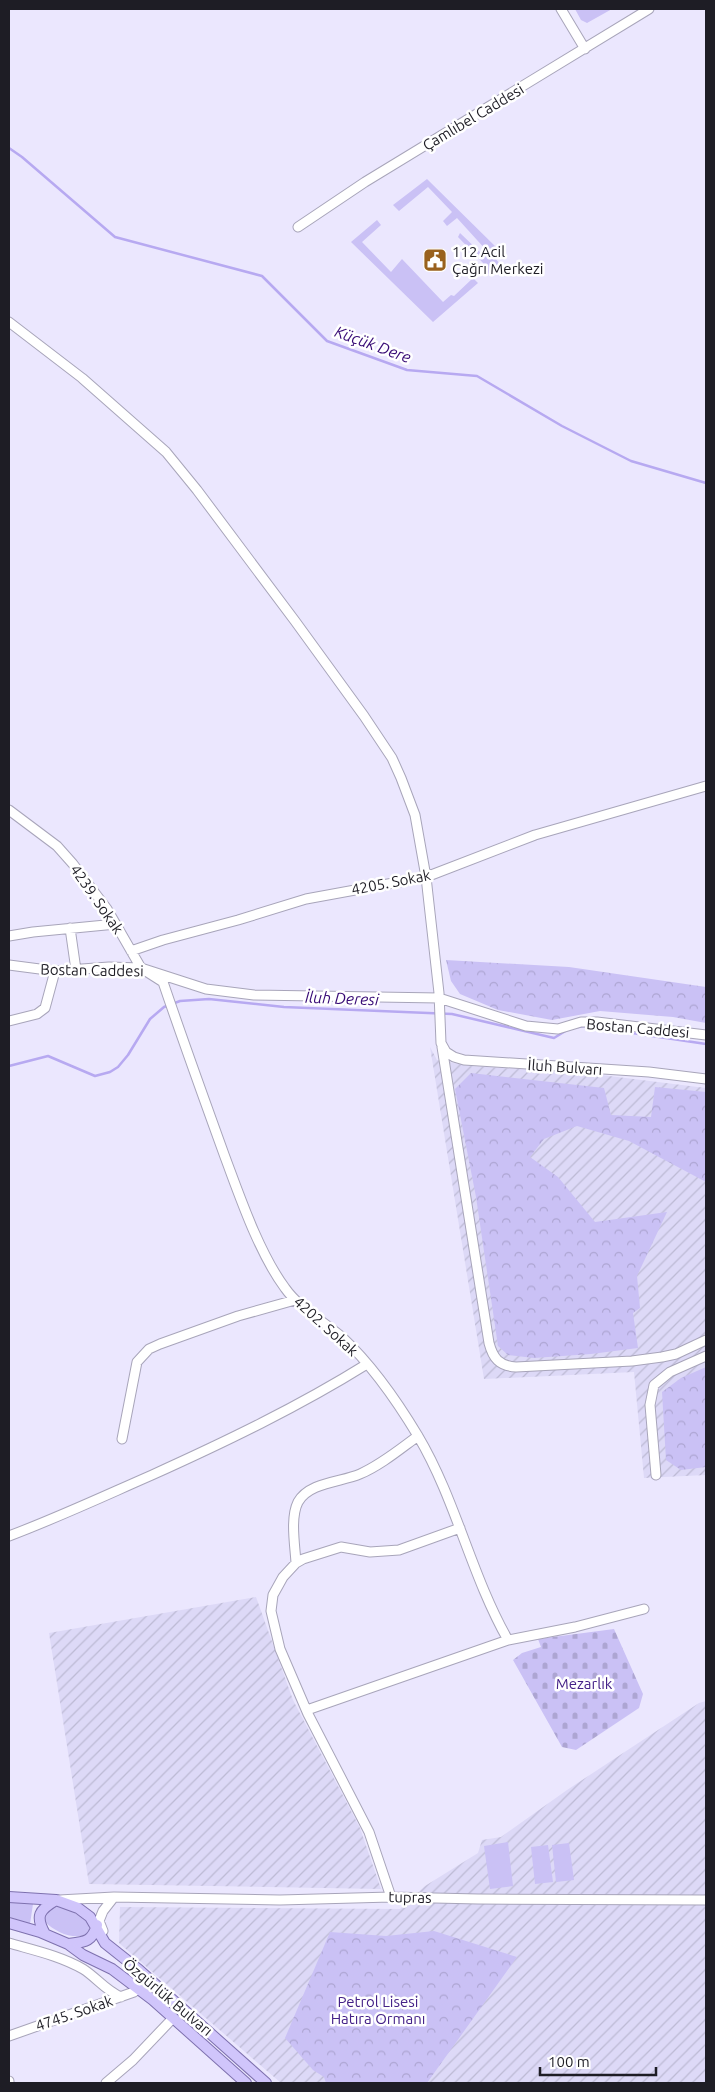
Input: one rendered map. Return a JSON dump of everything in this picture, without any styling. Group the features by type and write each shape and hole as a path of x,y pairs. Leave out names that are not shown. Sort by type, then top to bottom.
{"main road":[{"path":"9,1897 56,1900 78,1908 98,1923 95,1935 91,1939 68,1944"},
{"path":"45,1934 39,1922 40,1915 46,1906 56,1900"},
{"name":"Özgürlük Bulvarı","path":"9,1923 45,1934 68,1944 83,1955 112,1969 139,1988 246,2083"},
{"name":"Özgürlük Bulvarı","path":"98,1923 105,1943 139,1970 266,2083"}],"street":[{"path":"561,9 585,49"},
{"name":"Çamlıbel Caddesi","path":"298,227 365,182 649,9"},
{"path":"9,322 82,378 166,452 197,490 364,716 392,758 402,778 415,815 426,877 439,1001 441,1043 489,1343 496,1359 504,1366 516,1367 632,1361 676,1354 706,1340"},
{"name":"4205. Sokak","path":"131,951 306,899 426,877 535,835 706,786"},
{"name":"4239. Sokak","path":"9,810 57,846 68,858 107,909 141,968 162,982 169,1000"},
{"path":"9,936 116,924"},
{"path":"70,928 76,970"},
{"name":"Bostan Caddesi","path":"9,964 55,971 141,968 206,988 254,995 439,1001 526,1026 558,1029 581,1022 597,1022 706,1035"},
{"path":"9,1021 37,1014 45,1008 55,971"},
{"name":"4202. Sokak","path":"169,1000 242,1202 270,1263 284,1288 295,1300 342,1338 367,1364 418,1436 448,1495 494,1615 508,1640"},
{"name":"İluh Bulvarı","path":"441,1043 446,1052 464,1060 649,1072 706,1079"},
{"path":"122,1439 137,1362 148,1349 238,1316 295,1300"},
{"path":"656,1475 650,1405 654,1385 670,1372 706,1356"},
{"path":"9,1536 50,1521 216,1446 322,1392 367,1364"},
{"path":"296,1563 294,1516 298,1502 305,1494 318,1487 361,1474 384,1461 418,1436"},
{"path":"390,1897 369,1832 307,1710 280,1649 271,1611 273,1596 276,1586 296,1563 341,1547 370,1552 399,1550 460,1528"},
{"path":"307,1710 508,1640 575,1627 644,1609"},
{"path":"702,1900 706,1892"},
{"path":"98,1923 114,1896"},
{"name":"tupras","path":"56,1900 114,1896 280,1900 390,1897 702,1900"},
{"path":"9,1943 56,1957 83,1969 114,1994 121,1997"},
{"name":"4745. Sokak","path":"9,2036 121,1997 139,1988"},
{"path":"106,2083 133,2060 173,2018"}],"shaded area":[{"path":"430,1047 437,1060 470,1066 585,1073 706,1088 706,1475 644,1478 634,1372 484,1379"},
{"path":"256,1597 293,1700 360,1828 381,1889 89,1884 49,1633"},
{"path":"706,1701 706,2083 281,2083 119,1943 120,1907 400,1909 425,1886 478,1853 482,1840 501,1837 567,1790 699,1703"}],"green space":[{"path":"575,9 612,9 587,23 581,20"},
{"path":"427,179 500,251 497,253 493,250 490,252 500,264 486,276 479,268 484,264 458,237 460,233 483,255 487,251 457,218 447,226 443,221 452,212 428,187 399,211 393,205"},
{"path":"377,220 381,225 362,242 391,272 402,259 443,302 451,295 454,296 473,278 478,283 433,322 351,242"},
{"path":"446,960 569,967 706,987 706,1023 673,1017 600,1011 552,1020 498,1010 460,994 451,981"},
{"path":"471,1073 604,1088 611,1115 651,1117 655,1087 706,1092 706,1182 629,1141 577,1126 544,1139 530,1157 558,1177 595,1222 667,1212 637,1276 640,1308 633,1313 638,1348 534,1358 508,1355 498,1346 476,1197 455,1089"},
{"path":"706,1367 706,1467 681,1470 666,1460 662,1392 681,1378"},
{"name":"Mezarlık","path":"614,1629 643,1694 639,1708 576,1750 562,1747 513,1660 522,1653 541,1647 538,1639"},
{"path":"508,1842 513,1886 490,1889 484,1846"},
{"path":"569,1843 574,1880 556,1882 552,1845"},
{"path":"548,1845 553,1882 535,1884 531,1847"},
{"path":"9,1902 33,1904 30,1924 9,1917"},
{"path":"57,1906 74,1913 89,1924 89,1934 71,1936 45,1922 44,1915 51,1908"},
{"name":"Petrol Lisesi Hatıra Ormanı","path":"434,1931 517,1957 427,2083 326,2083 324,2077 313,2070 285,2038 330,1932 386,1936"}],"waterway":[{"name":"Küçük Dere","path":"9,148 115,237 262,276 327,341 407,370 477,376 562,426 631,461 706,483"},
{"name":"İluh Deresi","path":"9,1066 48,1056 95,1076 110,1072 118,1067 128,1055 150,1019 164,1007 180,1001 209,999 284,1007 452,1014 554,1038 567,1030"},
{"name":"İluh Deresi","path":"578,1027 585,1026 706,1044"}],"place":[{"name":"112 Acil Çağrı Merkezi","path":"435,260"}]}
